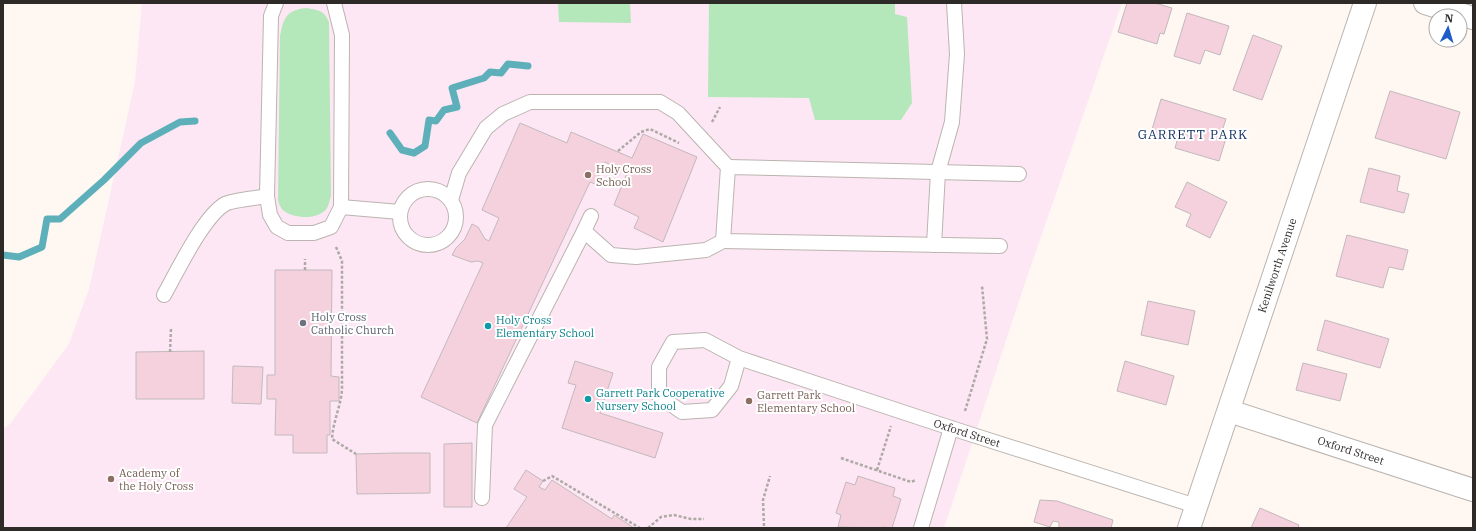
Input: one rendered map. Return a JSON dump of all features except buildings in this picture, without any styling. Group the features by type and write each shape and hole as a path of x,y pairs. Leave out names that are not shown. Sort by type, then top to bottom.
{"street":[{"name":"Kenilworth Avenue","path":"1189,528 1365,3"},
{"path":"1424,3 1473,18"},
{"name":"Oxford Street","path":"1229,411 1473,490"}],"lane":[{"path":"276,3 271,16 267,196 270,215 277,227 288,233 314,234 331,227 341,207 342,35 334,3"},
{"path":"934,245 938,172 952,122 957,54 954,3"},
{"path":"451,200 459,173 486,128 504,114 530,102 660,102 678,113 728,167 1019,174"},
{"path":"723,241 728,167"},
{"path":"421,189 432,189 442,193 451,200 455,210 456,221 452,232 444,240 434,244 423,245 413,241 405,233 400,223 400,212 404,202 411,194 421,189"},
{"path":"164,295 195,240 212,215 226,203 267,196"},
{"path":"341,207 400,212"},
{"path":"482,498 484,425 591,216"},
{"path":"584,231 611,254 636,257 706,250 723,241 1000,246"},
{"name":"Oxford Street","path":"739,358 731,386 712,410 682,412 659,396 659,367 673,342 705,340 739,358 951,428 1196,506"},
{"path":"921,528 951,428"}],"path":[{"path":"712,124 720,106"},
{"path":"618,152 641,132 650,129 684,145"},
{"path":"336,247 342,261 342,400 333,428 332,439 356,454"},
{"path":"305,260 305,270"},
{"path":"965,411 987,339 982,286"},
{"path":"170,352 171,329"},
{"path":"877,470 891,426"},
{"path":"841,458 911,482 918,480"},
{"path":"543,481 552,476 640,528"},
{"path":"764,526 763,500 770,476"},
{"path":"648,528 661,517 674,515 691,519 704,519"}],"shaded area":[{"name":"Holy Cross School","path":"142,3 1122,3 1025,283 944,528 3,528 3,429 10,424 69,344 89,289 135,82"}],"green space":[{"path":"558,3 630,3 631,23 559,22"},
{"path":"709,3 895,3 895,14 907,17 912,103 901,120 815,120 809,98 708,97"},
{"path":"306,8 320,11 325,15 329,22 331,196 328,207 324,212 319,215 300,217 288,214 284,211 278,200 280,37 284,20 287,16 294,11"}],"waterway":[{"path":"390,133 402,150 414,153 425,146 429,120 436,121 444,110 457,107 452,88 484,78 490,72 501,73 508,64 528,66"},
{"path":"3,255 19,257 42,247 47,219 60,219 104,180 141,143 180,122 195,121"}],"place":[{"name":"Holy Cross School","path":"588,175"},
{"name":"Holy Cross Catholic Church","path":"303,323"},
{"name":"Holy Cross Elementary School","path":"488,326"},
{"name":"Garrett Park Cooperative Nursery School","path":"588,399"},
{"name":"Garrett Park Elementary School","path":"749,401"},
{"name":"Academy of the Holy Cross","path":"111,479"}],"district":[{"name":"GARRETT PARK","path":"1193,134"}]}
